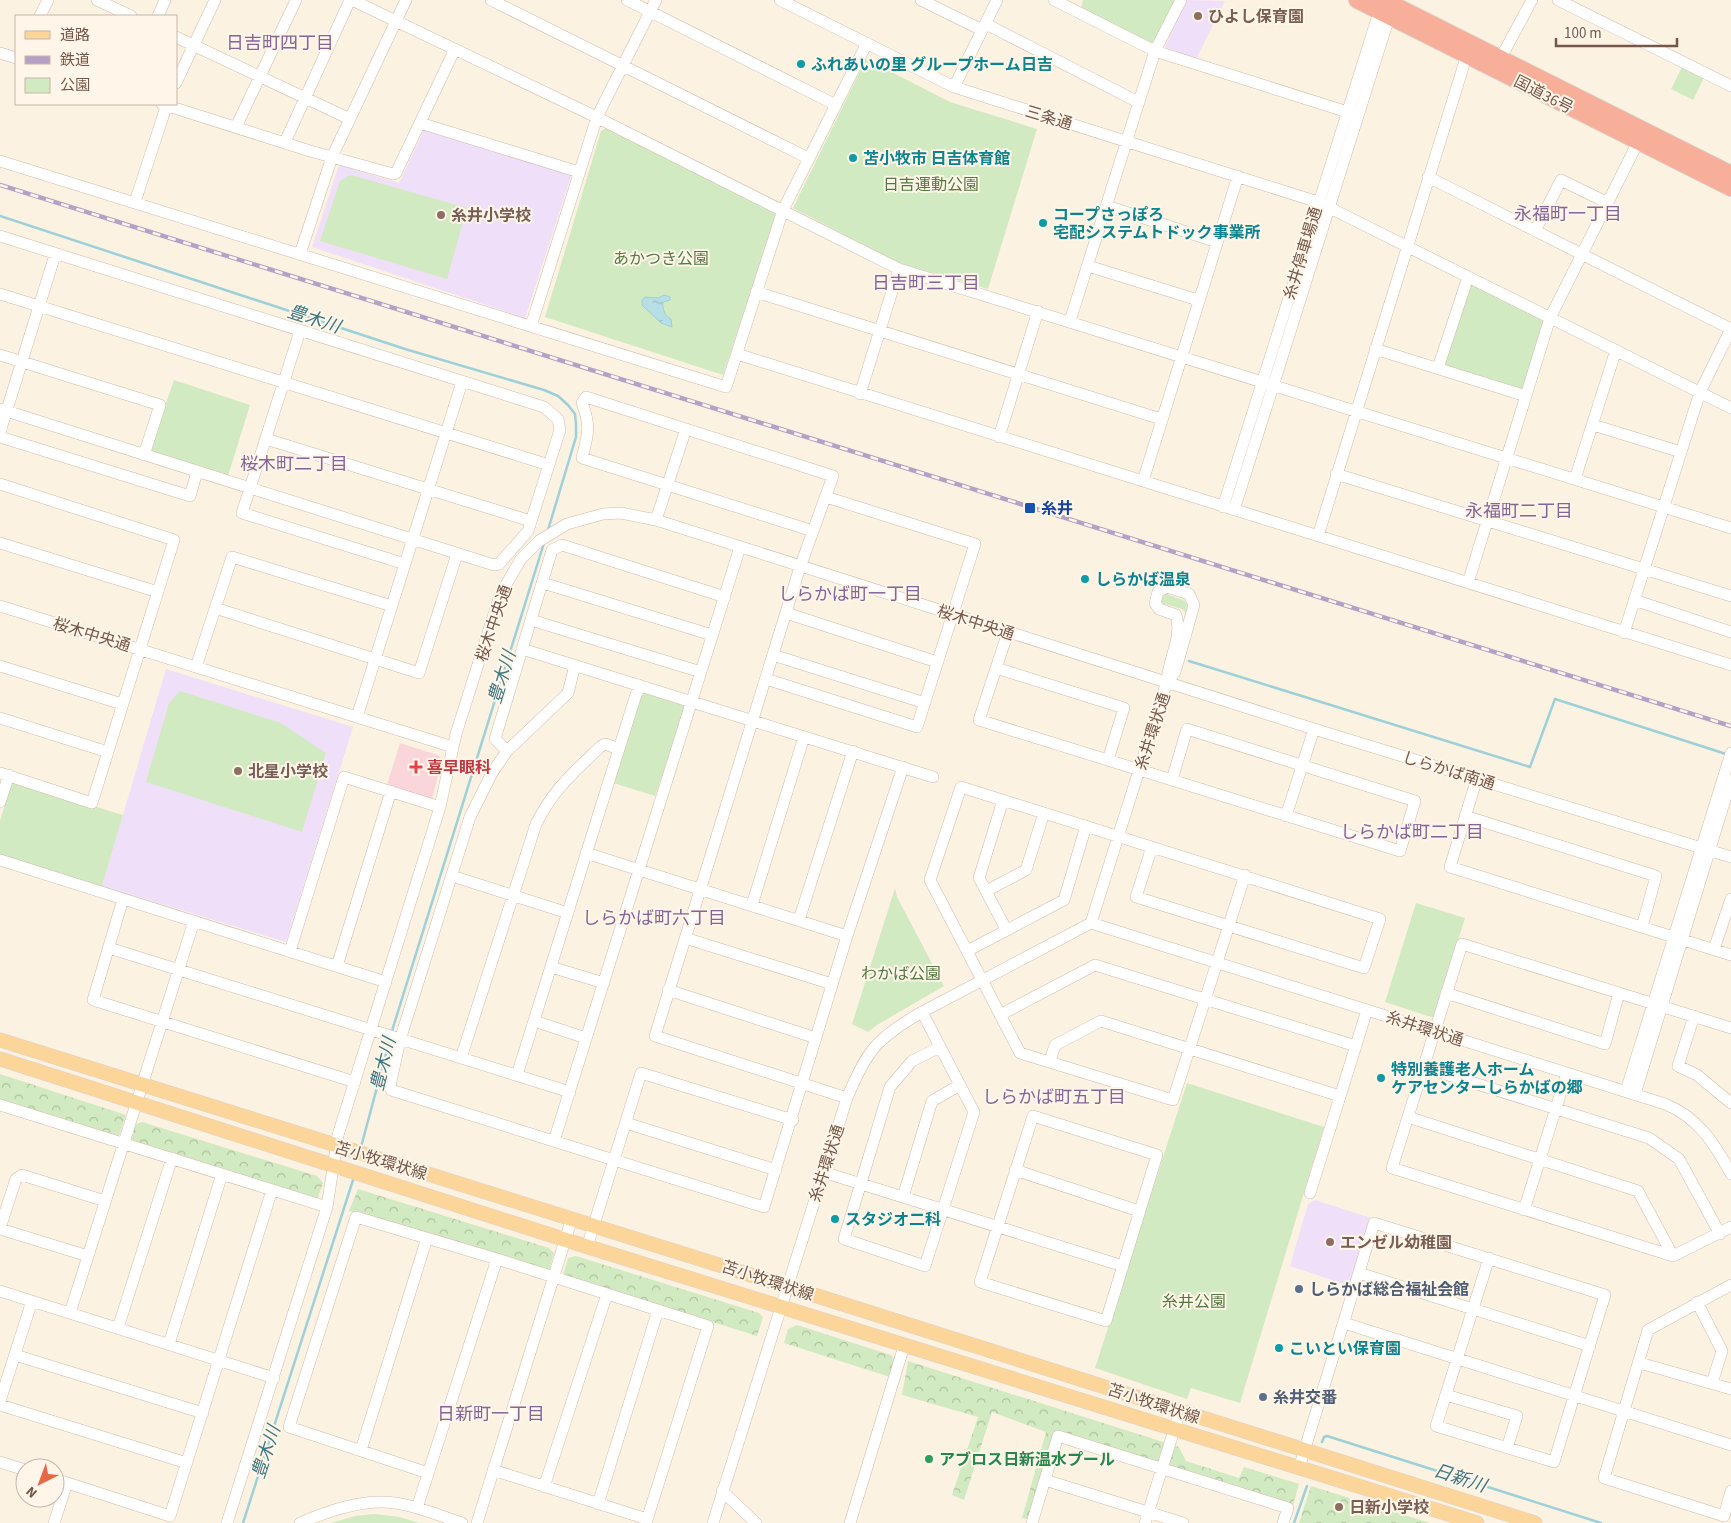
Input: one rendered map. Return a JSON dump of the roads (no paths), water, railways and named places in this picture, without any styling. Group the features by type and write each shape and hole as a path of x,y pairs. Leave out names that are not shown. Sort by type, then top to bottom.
{"highway":[{"name":"国道36号","path":"1357,0 1386,6 1641,135 1731,176"}],"main road":[{"name":"苫小牧環状線","path":"0,1040 370,1157 572,1218 1535,1523"},
{"name":"苫小牧環状線","path":"0,1059 587,1247 1478,1523"}],"street":[{"path":"40,15 48,0"},
{"path":"97,0 128,15"},
{"path":"158,15 165,0"},
{"path":"178,79 215,0"},
{"path":"236,127 296,0"},
{"path":"285,142 351,0 597,118 899,268 1731,528"},
{"path":"300,254 332,157 406,0"},
{"path":"491,0 808,158"},
{"path":"627,0 836,105"},
{"path":"531,326 597,118 656,0"},
{"name":"三条通","path":"780,0 794,3 867,44 954,87 1324,204 1731,408"},
{"path":"921,0 984,27 1138,102"},
{"path":"954,87 997,0"},
{"path":"1054,0 1075,5 1155,51 1353,113"},
{"path":"1070,321 1155,51 1181,0"},
{"path":"1498,63 1532,0"},
{"path":"1558,0 1731,86"},
{"name":"糸井停車場通","path":"1229,509 1262,381 1324,204 1386,6"},
{"path":"178,38 350,118"},
{"path":"0,161 726,387 782,210 867,44"},
{"path":"1318,536 1468,48"},
{"path":"168,105 332,157 396,173 455,49"},
{"path":"0,53 15,58"},
{"path":"135,202 165,105"},
{"path":"420,123 579,172"},
{"path":"1468,583 1550,318 1641,135"},
{"path":"1143,481 1238,176"},
{"path":"1428,177 1731,329 1700,392 1624,633"},
{"path":"1535,231 1561,180 1608,203"},
{"name":"糸井停車場通","path":"1229,509 1274,385 1324,204"},
{"path":"1107,206 1217,242"},
{"path":"0,236 55,255 544,407 551,411 558,419 560,430 528,531 499,564 494,565 3,410"},
{"path":"0,432 3,410 22,362 55,255"},
{"path":"1088,266 1198,300"},
{"path":"860,394 899,268"},
{"path":"1438,368 1468,277"},
{"path":"756,292 1161,419"},
{"path":"0,294 548,465"},
{"path":"999,437 1038,311"},
{"path":"300,331 242,513 405,564"},
{"path":"1375,349 1526,396"},
{"path":"1575,479 1616,350"},
{"path":"737,354 1731,665"},
{"path":"0,355 160,405 144,455"},
{"path":"357,717 462,382"},
{"path":"813,531 582,458 589,432 589,420 582,403 586,397 833,476 800,567 655,1036 847,1098"},
{"path":"1592,425 1681,452"},
{"path":"656,520 686,429"},
{"path":"0,437 190,496 197,472"},
{"path":"266,439 531,521"},
{"path":"1336,474 1731,596"},
{"path":"0,484 174,540 92,803 4,774 0,802"},
{"path":"766,679 917,727 974,544 826,497"},
{"name":"桜木中央通","path":"0,606 453,747 500,595 521,559 538,540 567,524 603,514 638,516 656,520 1167,682"},
{"path":"0,543 158,592"},
{"path":"507,751 495,739 552,550 562,545 725,597"},
{"path":"554,1141 740,547"},
{"path":"215,608 420,673 457,554"},
{"path":"196,667 232,557 392,606"},
{"path":"543,582 712,636"},
{"path":"1166,587 1189,594 1194,605 1175,672 1167,682 1168,669 1180,628 1176,615 1159,609 1155,603 1158,592 1166,587"},
{"path":"1634,600 1731,632"},
{"path":"786,613 938,662"},
{"path":"532,620 701,672"},
{"path":"1008,632 979,720 1400,852 1416,801 1187,729 1172,780"},
{"path":"522,649 692,701 753,722 933,776"},
{"path":"773,654 924,703"},
{"path":"575,665 568,693 507,751 492,773 470,817 452,876 394,1038 391,1090 764,1207 793,1120 802,1084 847,936 902,767"},
{"path":"0,666 122,704"},
{"path":"996,668 1124,708 1108,760"},
{"name":"しらかば南通","path":"1167,682 1731,858"},
{"name":"糸井環状通","path":"713,1523 847,1098 872,1049 895,1028 922,1012 1091,924 1167,682"},
{"path":"517,1075 639,685"},
{"path":"0,718 108,752"},
{"path":"1286,816 1314,729"},
{"path":"752,905 804,737"},
{"path":"461,1058 536,824 556,789 600,747 605,744 619,749"},
{"path":"227,1523 339,1167 336,1146 440,807 453,747"},
{"path":"799,920 853,752"},
{"path":"1630,1093 1705,850 1731,753"},
{"path":"290,951 344,777 440,807"},
{"path":"1477,778 1450,867 1731,955"},
{"path":"1705,850 1731,780"},
{"path":"1152,847 1136,897 1229,926 1364,968 1380,919 1245,876 961,787 930,880 1020,1053 1173,1100 1216,963 1229,926 1245,876"},
{"path":"337,966 391,791"},
{"path":"1002,800 979,878 1006,929"},
{"path":"986,892 1026,870 1044,813"},
{"path":"1465,816 1656,876 1642,927"},
{"path":"967,950 1064,900 1086,826"},
{"path":"586,853 847,936"},
{"path":"0,860 386,982"},
{"path":"452,876 568,913"},
{"path":"1714,949 1731,898"},
{"path":"123,899 93,1000 355,1082"},
{"path":"70,1313 194,921"},
{"name":"糸井環状通","path":"1091,924 1674,1108 1693,1120 1716,1144 1731,1174"},
{"path":"685,938 832,984"},
{"path":"1731,1028 1462,944 1392,1168 1673,1256 1731,1227"},
{"path":"109,948 570,1092"},
{"path":"1000,1015 1095,965 1356,1046"},
{"path":"551,967 604,983"},
{"path":"668,990 816,1038"},
{"path":"1446,993 1605,1044 1620,993"},
{"path":"1310,1193 1367,1010"},
{"path":"922,1012 974,1112 925,1266 844,1239 890,1087 912,1061 940,1047"},
{"path":"1694,1016 1678,1066 1697,1075 1731,1103"},
{"path":"534,1021 586,1038"},
{"path":"1050,1061 1055,1045 1101,1022 1340,1096"},
{"path":"1423,1067 1649,1138 1666,1148 1679,1160 1720,1234"},
{"path":"587,1247 641,1073 793,1120"},
{"path":"1524,1210 1567,1073"},
{"path":"903,1197 932,1101 960,1085"},
{"path":"0,1105 327,1207"},
{"path":"1033,1116 1157,1155 1106,1321 980,1282 1015,1170 1033,1116"},
{"path":"1408,1117 1638,1191 1673,1256"},
{"path":"626,1123 776,1170"},
{"path":"118,1328 172,1158"},
{"path":"1015,1170 1139,1211"},
{"path":"823,1172 1123,1266"},
{"path":"169,1344 222,1174"},
{"path":"88,1256 0,1228 16,1179 22,1175 105,1201"},
{"path":"54,1523 67,1483 170,1516 272,1190"},
{"path":"428,1473 289,1427 356,1217 497,1258 554,1278 708,1326 646,1521 494,1470"},
{"path":"477,1523 572,1218"},
{"path":"1299,1468 1374,1223 1489,1258 1605,1295 1554,1462 1436,1426 1489,1258"},
{"path":"361,1450 427,1238"},
{"path":"417,1508 497,1258"},
{"path":"1359,1273 1590,1346"},
{"path":"1731,1285 1648,1330 1640,1363 1604,1478 1724,1516 1731,1491"},
{"path":"0,1291 274,1378"},
{"path":"544,1487 607,1294"},
{"path":"32,1301 0,1403 187,1464"},
{"path":"1697,1302 1722,1350 1712,1384"},
{"path":"598,1504 658,1310"},
{"path":"1344,1323 1731,1445"},
{"path":"850,1523 904,1346"},
{"path":"15,1355 203,1413"},
{"path":"1640,1363 1731,1390"},
{"path":"1446,1395 1517,1416 1507,1448"},
{"path":"1147,1518 1180,1412"},
{"path":"1032,1523 1058,1436 1288,1508 1283,1523"},
{"path":"0,1462 15,1467"},
{"path":"1045,1480 1147,1518 1183,1523"},
{"path":"722,1490 756,1523"},
{"path":"300,1523 360,1504 388,1502 417,1508 462,1523"}],"water":[{"path":"664,295 670,297 670,300 663,302 663,304 666,314 671,319 672,327 661,323 642,305 642,300 645,297 658,298"}],"waterway":[{"name":"豊木川","path":"0,216 405,349 544,390 558,396 575,414 576,437 548,530"},
{"name":"豊木川","path":"391,1034 544,543"},
{"path":"1189,661 1530,767 1555,699 1726,754"},
{"name":"豊木川","path":"361,1147 390,1039"},
{"name":"豊木川","path":"243,1523 354,1177"},
{"name":"日新川","path":"1322,1442 1324,1437 1327,1436 1601,1523"},
{"name":"日新川","path":"1294,1523 1307,1486"}],"railway":[{"path":"0,185 1731,726"}],"place":[{"name":"ひよし保育園","path":"1198,16"},
{"name":"ふれあいの里 グループホーム日吉","path":"801,64"},
{"name":"苫小牧市 日吉体育館","path":"853,158"},
{"name":"糸井小学校","path":"441,215"},
{"name":"コープさっぽろ 宅配システムトドック事業所","path":"1043,223"},
{"name":"糸井","path":"1030,508"},
{"name":"しらかば温泉","path":"1085,579"},
{"name":"喜早眼科","path":"416,767"},
{"name":"北星小学校","path":"238,771"},
{"name":"特別養護老人ホーム ケアセンターしらかばの郷","path":"1381,1078"},
{"name":"スタジオ二科","path":"835,1219"},
{"name":"エンゼル幼稚園","path":"1330,1242"},
{"name":"しらかば総合福祉会館","path":"1299,1289"},
{"name":"こいとい保育園","path":"1279,1348"},
{"name":"糸井交番","path":"1263,1397"},
{"name":"アブロス日新温水プール","path":"929,1459"},
{"name":"日新小学校","path":"1339,1507"}],"district":[{"name":"日吉町四丁目","path":"280,43"},
{"name":"永福町一丁目","path":"1568,214"},
{"name":"日吉町三丁目","path":"926,283"},
{"name":"桜木町二丁目","path":"294,464"},
{"name":"永福町二丁目","path":"1519,511"},
{"name":"しらかば町一丁目","path":"850,594"},
{"name":"しらかば町二丁目","path":"1412,832"},
{"name":"しらかば町六丁目","path":"654,918"},
{"name":"しらかば町五丁目","path":"1054,1097"},
{"name":"日新町一丁目","path":"491,1414"}],"park label":[{"name":"日吉運動公園","path":"931,184"},
{"name":"あかつき公園","path":"661,258"},
{"name":"わかば公園","path":"901,973"},
{"name":"糸井公園","path":"1194,1301"}]}
